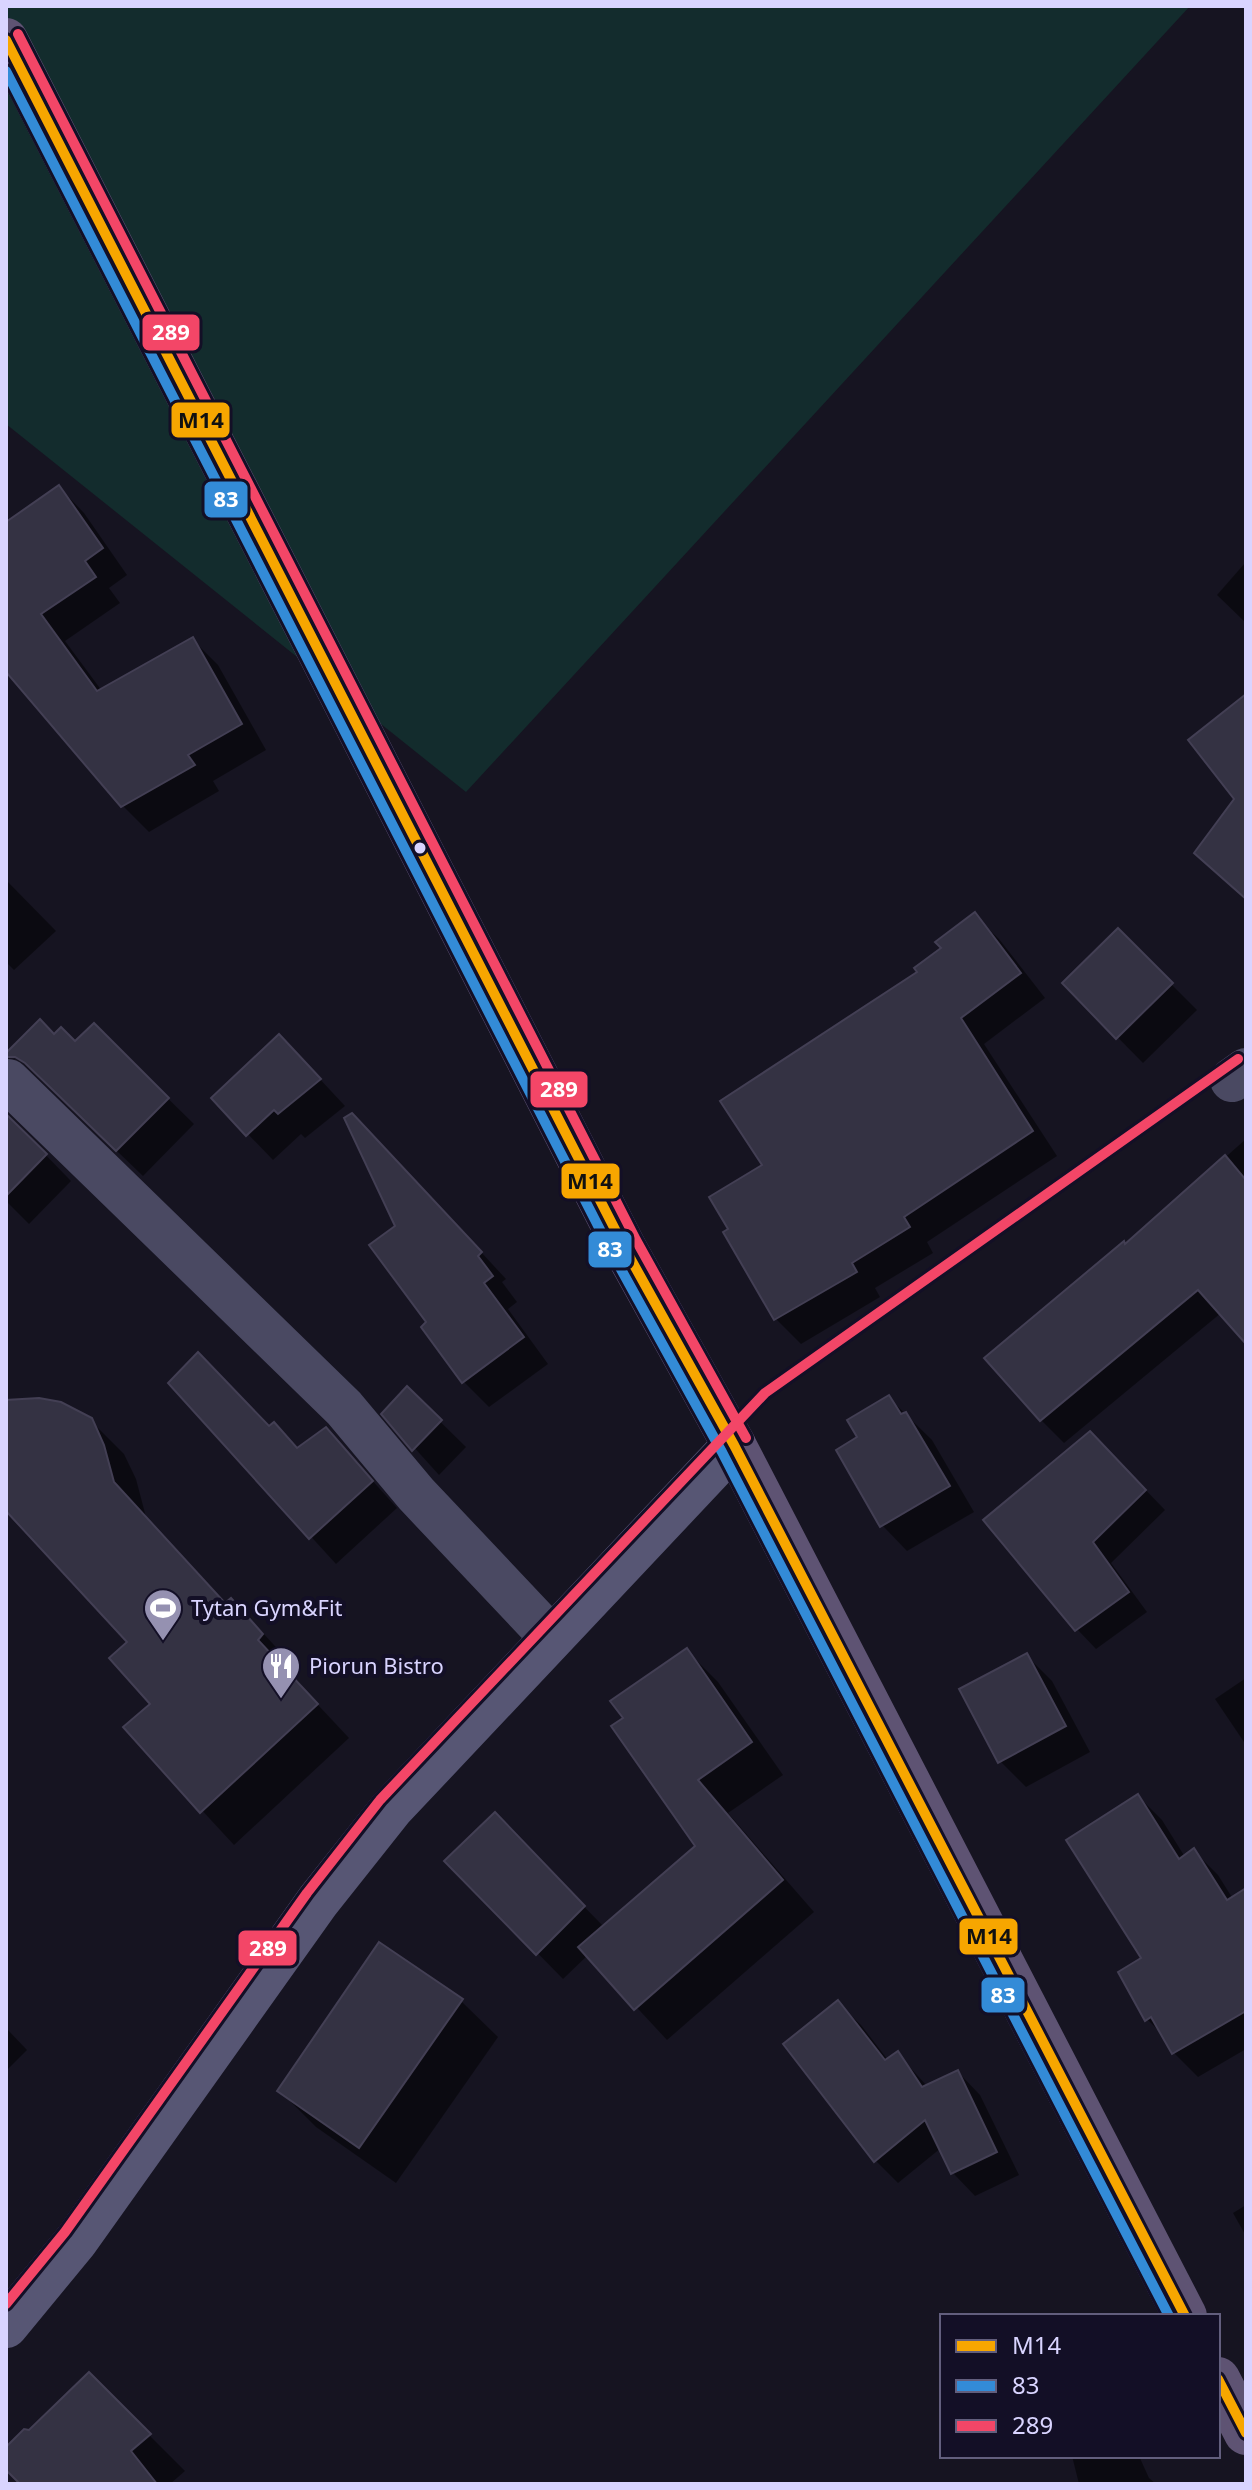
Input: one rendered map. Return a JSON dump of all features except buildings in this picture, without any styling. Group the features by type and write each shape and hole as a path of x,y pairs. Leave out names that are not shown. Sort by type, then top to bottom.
{"main road":[{"path":"6,40 624,1247 734,1445 1184,2314"},
{"path":"1220,2383 1246,2433"}],"street":[{"path":"8,1081 344,1408 416,1494 551,1637"},
{"path":"6,2326 76,2241 318,1901 382,1820 734,1445"}],"green space":[{"path":"6,6 1190,6 466,792 6,424"}],"transit line":[{"name":"289","path":"18,34 636,1240 746,1438"},
{"name":"M14","path":"6,40 624,1247 734,1445 1184,2314"},
{"name":"83","path":"6,71 612,1253 722,1452 1168,2314"},
{"name":"289","path":"6,2304 65,2232 307,1893 380,1800 765,1393 1238,1059"},
{"name":"M14","path":"1220,2383 1246,2433"}],"place":[{"name":"Tytan Gym&Fit","path":"163,1642"},
{"name":"Piorun Bistro","path":"281,1700"}]}
